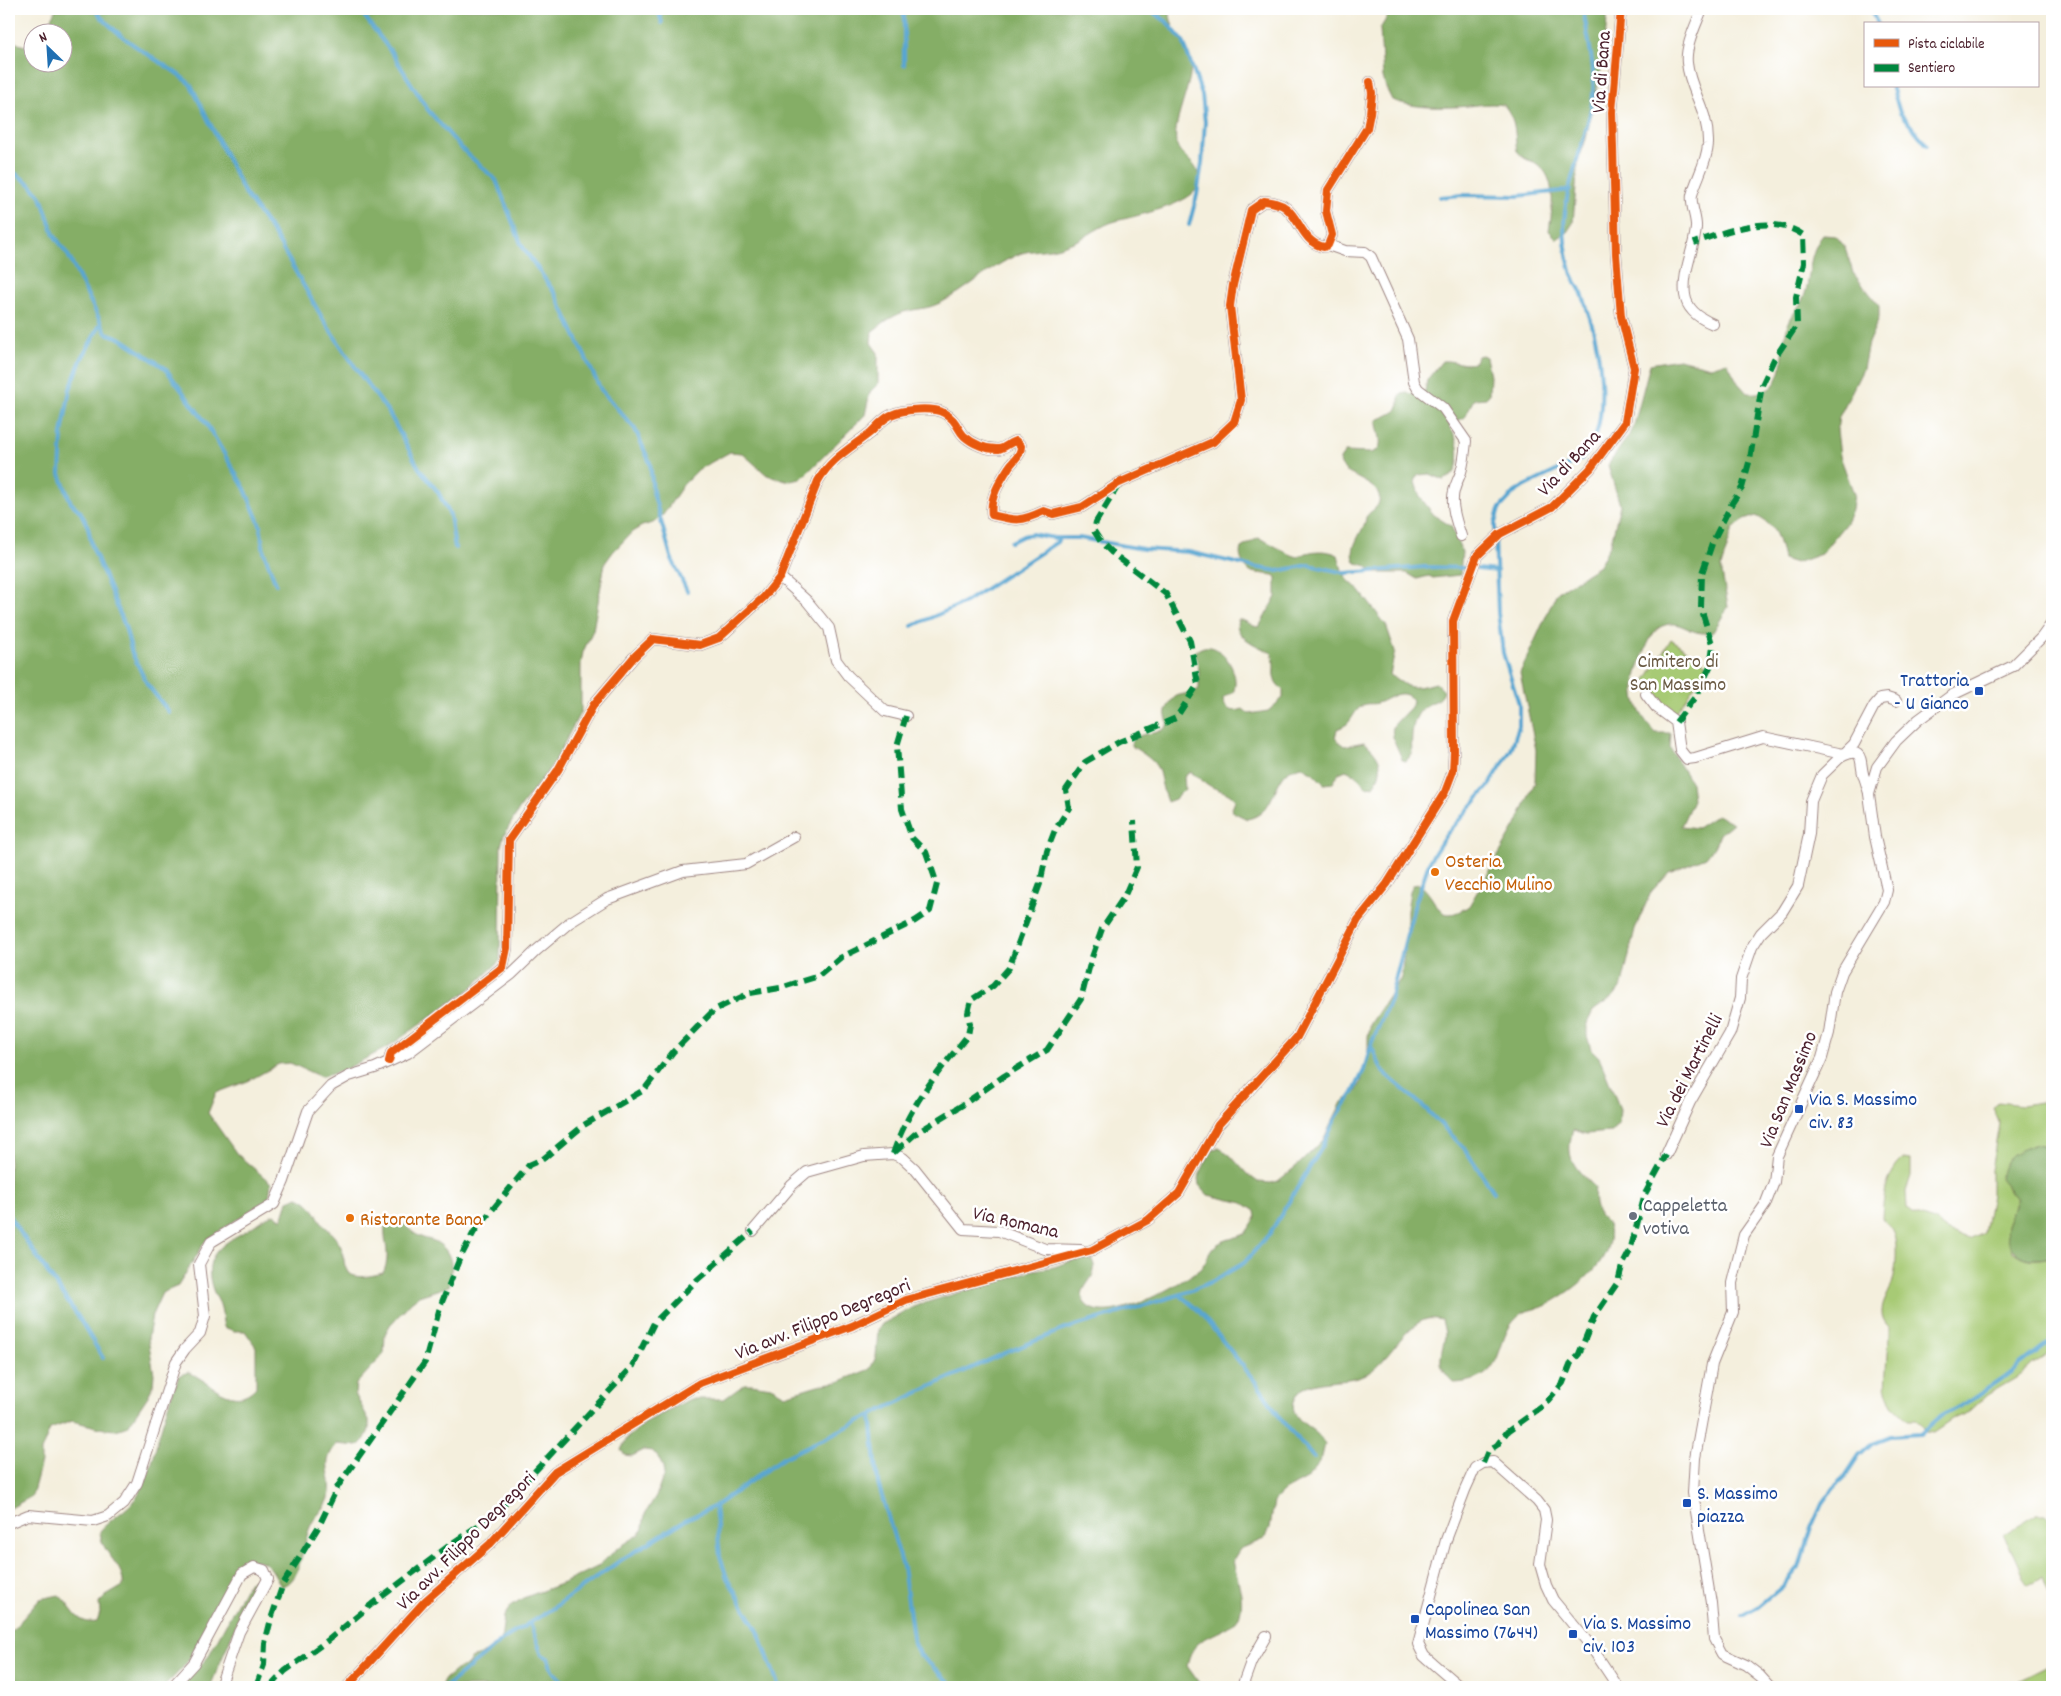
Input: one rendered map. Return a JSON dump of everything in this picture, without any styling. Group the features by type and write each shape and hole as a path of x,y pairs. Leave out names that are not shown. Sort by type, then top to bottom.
{"street":[{"name":"Via di Bana","path":"1387,884 1445,792 1453,771 1453,621 1477,556 1500,534 1552,507 1590,469 1625,422 1634,368 1621,316 1616,254 1612,112 1621,9"},
{"path":"1702,9 1690,43 1687,62 1707,121 1708,145 1704,164 1692,196 1696,226 1694,243 1686,273 1685,297 1698,316 1713,324"},
{"path":"1328,245 1332,236 1326,211 1327,196 1330,185 1355,150 1367,128 1372,93 1370,82"},
{"path":"389,1061 391,1053 503,967 507,948 509,840 558,770 594,704 610,683 653,639 700,645 719,638 764,597 780,578 824,470 835,458 890,415 919,409 943,412 957,423 962,435 985,448 1001,449 1010,442 1016,441 1021,446 1021,453 1010,465 990,504 992,516 1009,520 1025,520 1044,511 1053,514 1082,507 1119,483 1213,442 1234,422 1241,400 1230,306 1233,285 1251,210 1264,201 1279,204 1287,209 1302,230 1315,243 1324,247 1328,245 1345,251 1365,252 1371,257 1408,339 1414,382 1418,389 1443,408 1466,441 1462,468 1455,484 1453,498 1454,512 1461,536"},
{"path":"780,578 807,601 829,628 836,660 848,676 884,712 906,716"},
{"name":"Via San Massimo","path":"1770,1687 1746,1665 1722,1654 1714,1639 1693,1493 1695,1458 1712,1364 1733,1312 1732,1283 1744,1235 1765,1206 1774,1182 1777,1156 1822,1058 1829,1033 1835,992 1842,972 1884,902 1887,890 1875,837 1869,794 1877,767 1902,736 1952,695 2013,666 2042,637 2052,623"},
{"path":"1646,694 1656,707 1676,722 1680,750 1687,759 1763,737 1840,756 1847,754 1858,755 1862,761 1863,776 1869,794"},
{"name":"Via dei Martinelli","path":"1666,1155 1690,1102 1730,1033 1740,998 1741,979 1752,947 1761,933 1782,912 1798,886 1809,834 1811,801 1822,775 1854,744 1874,706 1880,699 1887,698 1896,701"},
{"path":"9,1524 28,1515 93,1521 108,1516 124,1503 137,1483 176,1362 185,1349 200,1334 205,1316 199,1264 211,1242 274,1204 308,1111 331,1086 349,1076 389,1061 415,1048 512,974 569,923 607,899 683,871 746,864 794,837"},
{"name":"Via avv. Filippo Degregori","path":"347,1687 425,1601 490,1544 555,1472 700,1383 852,1326 906,1300 1092,1250 1148,1220 1179,1193 1218,1125 1297,1037 1358,920 1387,884"},
{"name":"Via Romana","path":"754,1231 792,1186 807,1172 864,1156 893,1154 903,1158 915,1170 963,1229 998,1231 1045,1249 1092,1250"},
{"path":"1460,1687 1424,1656 1418,1644 1446,1540 1475,1468 1483,1463 1492,1462 1538,1502 1544,1510 1546,1520 1540,1564 1552,1600 1590,1645 1618,1687"},
{"path":"172,1687 194,1663 242,1574 254,1567 264,1570 268,1579 239,1632 220,1687"},
{"path":"1242,1687 1251,1662 1266,1636"}],"green space":[{"path":"56,9 1170,9 1173,26 1187,50 1191,64 1188,84 1176,128 1177,145 1182,154 1197,170 1199,183 1196,190 1177,203 1111,223 1081,239 1060,247 1021,253 997,266 960,292 940,303 904,312 887,320 872,332 871,343 878,353 878,384 870,392 865,415 801,479 790,481 767,475 742,453 730,452 699,469 683,485 663,515 653,523 642,526 632,532 613,552 605,563 593,630 583,652 581,664 581,711 555,761 520,808 504,835 501,846 500,961 469,990 388,1047 342,1071 321,1077 290,1063 279,1064 248,1081 216,1093 208,1113 237,1154 271,1183 269,1198 206,1240 178,1286 162,1293 152,1315 148,1338 154,1374 153,1386 128,1426 116,1430 72,1421 50,1429 41,1451 41,1462 32,1496 9,1509 9,38 22,45 22,72 72,72 72,22 49,22"},
{"path":"1392,9 1608,9 1603,60 1586,139 1578,162 1573,223 1567,232 1557,239 1549,231 1552,205 1551,186 1544,170 1517,151 1513,122 1504,105 1430,107 1414,106 1392,100 1383,77 1380,29"},
{"path":"1823,235 1836,236 1845,247 1853,273 1879,305 1879,318 1868,343 1863,369 1839,417 1837,430 1840,456 1854,494 1852,510 1846,523 1821,554 1796,563 1783,559 1778,539 1768,524 1756,516 1744,520 1733,529 1721,567 1728,607 1713,632 1697,632 1675,624 1661,626 1651,638 1637,672 1635,693 1641,712 1656,733 1671,733 1670,748 1691,783 1693,800 1681,826 1697,828 1717,815 1733,823 1720,834 1714,847 1706,857 1669,872 1651,892 1635,929 1622,985 1614,996 1593,1011 1587,1023 1587,1036 1591,1049 1599,1057 1620,1109 1619,1123 1611,1132 1586,1134 1573,1130 1570,1148 1573,1162 1595,1187 1597,1210 1609,1228 1606,1251 1596,1267 1571,1290 1545,1306 1523,1313 1513,1322 1493,1366 1485,1374 1473,1380 1454,1383 1448,1377 1441,1361 1445,1336 1442,1320 1427,1319 1411,1329 1383,1360 1368,1373 1349,1379 1317,1383 1300,1391 1293,1405 1294,1410 1302,1422 1316,1433 1325,1444 1322,1457 1306,1479 1284,1491 1274,1501 1270,1528 1264,1539 1240,1549 1233,1560 1241,1594 1240,1614 1231,1625 1203,1640 1191,1653 1187,1666 1202,1687 440,1687 445,1679 456,1670 468,1665 471,1659 496,1647 501,1642 504,1616 511,1606 523,1598 566,1582 597,1567 618,1548 640,1534 645,1514 657,1494 664,1474 663,1467 657,1455 652,1451 644,1450 632,1456 625,1455 621,1450 627,1438 648,1421 690,1399 724,1399 745,1384 771,1387 785,1395 818,1385 838,1382 870,1369 876,1357 878,1330 882,1324 918,1305 1080,1258 1092,1260 1094,1266 1094,1272 1083,1292 1084,1302 1094,1309 1107,1311 1124,1308 1142,1302 1176,1285 1202,1267 1211,1250 1216,1245 1245,1234 1256,1218 1255,1211 1243,1203 1208,1195 1199,1185 1198,1178 1212,1149 1219,1148 1229,1154 1247,1174 1258,1182 1271,1183 1278,1181 1299,1164 1323,1140 1342,1102 1354,1094 1361,1083 1368,1057 1368,1036 1371,1023 1401,978 1407,931 1407,911 1410,891 1413,885 1419,884 1426,890 1444,913 1458,912 1469,906 1516,825 1535,782 1536,750 1520,673 1557,592 1599,566 1611,543 1620,505 1608,465 1633,429 1650,364 1679,359 1711,367 1727,362 1738,383 1747,393 1761,392 1771,388 1781,370 1788,324 1804,297 1814,250"},
{"path":"1478,356 1486,357 1490,376 1489,395 1486,398 1474,399 1464,418 1454,422 1449,427 1455,437 1459,456 1454,473 1444,480 1430,474 1418,475 1415,482 1420,497 1430,510 1435,516 1451,526 1462,552 1460,575 1433,578 1429,576 1417,579 1407,573 1376,573 1367,566 1356,563 1353,551 1355,545 1366,517 1379,502 1379,495 1369,484 1346,471 1341,465 1340,459 1345,452 1371,453 1378,450 1380,439 1377,420 1395,412 1402,394 1417,394 1425,391 1427,380 1442,361 1470,364 1474,363"},
{"path":"1258,538 1298,557 1318,551 1338,555 1342,570 1348,580 1359,590 1386,625 1395,651 1390,675 1410,687 1436,683 1444,691 1439,699 1426,706 1417,715 1412,734 1412,754 1406,761 1402,760 1392,730 1393,726 1411,707 1413,700 1404,694 1395,695 1377,703 1364,705 1347,724 1337,729 1335,738 1344,746 1364,742 1374,751 1379,761 1380,773 1373,786 1366,787 1356,775 1346,770 1339,773 1333,783 1324,784 1313,773 1301,766 1286,773 1266,808 1261,813 1247,819 1233,812 1232,808 1235,800 1232,797 1210,786 1190,772 1184,777 1185,789 1175,799 1167,802 1156,765 1133,747 1131,743 1138,736 1158,732 1166,727 1166,711 1173,699 1178,695 1199,689 1199,670 1195,652 1203,647 1211,647 1218,650 1225,656 1234,673 1234,690 1223,699 1225,706 1230,710 1243,709 1249,714 1268,711 1283,698 1283,690 1274,677 1272,653 1248,641 1237,626 1238,620 1241,620 1259,627 1276,597 1276,577 1250,572 1243,564 1241,558 1241,548"},
{"name":"Cimitero di San Massimo","path":"1671,639 1709,666 1676,712 1669,714 1643,685"},
{"path":"2046,1101 2052,1103 2052,1147 2036,1144 2008,1189 2017,1198 2007,1225 2012,1251 2027,1259 2052,1257 2052,1352 2033,1364 2021,1375 1987,1395 1969,1412 1955,1418 1933,1433 1926,1432 1916,1420 1908,1420 1892,1405 1886,1390 1889,1327 1882,1316 1882,1311 1892,1284 1896,1265 1896,1241 1890,1227 1882,1218 1887,1186 1893,1171 1903,1159 1911,1160 1911,1176 1906,1191 1907,1208 1912,1214 1934,1221 1946,1230 1969,1240 1984,1233 1991,1194 1991,1170 1999,1122 1993,1108 1998,1102 2022,1105"},
{"path":"2036,1144 2052,1147 2052,1257 2033,1259 2017,1254 2008,1241 2006,1234 2007,1224 2017,1199 2000,1178 2005,1164 2012,1155"},
{"path":"298,1197 310,1206 338,1241 346,1269 352,1275 363,1277 383,1273 387,1260 385,1224 397,1221 419,1236 434,1241 445,1249 450,1260 451,1273 449,1286 419,1296 390,1325 385,1334 384,1354 356,1384 355,1394 369,1420 369,1430 365,1439 358,1446 337,1444 331,1452 328,1464 329,1498 310,1527 300,1563 294,1576 289,1583 281,1587 267,1564 258,1560 244,1566 235,1576 217,1604 190,1658 164,1687 9,1687 9,1634 40,1599 59,1595 79,1618 84,1621 97,1622 100,1613 99,1603 106,1596 123,1586 123,1578 117,1565 104,1547 100,1531 133,1502 141,1490 151,1467 159,1435 179,1376 188,1372 231,1396 248,1394 256,1387 256,1347 245,1331 234,1331 224,1327 220,1306 210,1279 211,1261 227,1242 266,1218 274,1214 282,1220 288,1201"},
{"path":"2037,1514 2045,1514 2052,1521 2052,1602 2043,1577 2028,1584 2023,1577 2004,1534"},
{"path":"254,1579 257,1585 239,1618 210,1687 180,1687 208,1657 248,1583"},
{"path":"2052,1664 2052,1687 2006,1687"}],"waterway":[{"path":"94,9 107,23 136,47 177,73 191,85 244,192 274,234 324,321 389,413 419,468 438,492 450,515 455,548"},
{"path":"359,9 392,53 428,110 461,148 496,180 522,246 556,295 601,390 635,429 650,463 653,492 671,557 687,591"},
{"path":"658,9 662,23"},
{"path":"904,9 904,65"},
{"path":"1152,9 1154,13 1166,21 1183,41 1202,95 1205,122 1202,163 1197,195 1189,225"},
{"path":"445,1687 505,1638 552,1609 621,1560 687,1519 715,1506 783,1458 1005,1353 1062,1330 1182,1294 1213,1281 1244,1263 1270,1233 1322,1147 1336,1118 1353,1093 1364,1070 1372,1042 1390,1000 1414,907 1430,860 1446,835 1488,787 1511,750 1519,726 1519,704 1503,653 1498,613 1495,523 1499,509 1514,493 1523,487 1581,459 1591,446 1597,429 1601,410 1600,367 1597,346 1585,303 1573,277 1568,259 1564,224 1569,189 1592,103 1591,56 1583,9"},
{"path":"1870,9 1877,22"},
{"path":"1893,88 1900,113 1927,145"},
{"path":"9,169 30,184 41,197 54,235 68,255 106,333 120,338 165,368 206,423 245,489 260,525 264,552 276,584"},
{"path":"1440,197 1462,195 1518,196 1570,190"},
{"path":"101,323 81,360 70,389 62,434 60,474 71,503 80,511 88,527 92,546 125,626 132,653 147,684 169,712"},
{"path":"1011,542 1032,534 1054,538 1079,538 1143,549 1189,552 1278,571 1309,565 1346,573 1425,567 1467,568"},
{"path":"912,626 964,603 1057,542 1059,538"},
{"path":"1477,569 1497,571"},
{"path":"1371,1046 1383,1072 1424,1107 1464,1148 1494,1192"},
{"path":"9,1216 79,1318 103,1358"},
{"path":"1180,1295 1198,1310 1258,1385 1283,1422 1314,1458"},
{"path":"1742,1616 1758,1607 1783,1586 1799,1567 1811,1528 1822,1503 1833,1488 1844,1478 1859,1455 1872,1443 1890,1436 1920,1434 1940,1417 1971,1400 2052,1342"},
{"path":"871,1416 878,1483 903,1567 914,1644 919,1654 955,1687"},
{"path":"715,1506 720,1556 727,1578 758,1631 779,1687"},
{"path":"530,1623 542,1655 548,1658 552,1670 568,1687"}],"marked path":[{"path":"1676,722 1695,697 1710,667 1713,647 1701,608 1702,573 1713,541 1732,503 1742,488 1750,459 1762,385 1774,359 1797,325 1796,297 1804,263 1803,235 1777,225 1749,226 1734,229 1694,243"},
{"path":"893,1154 907,1120 916,1105 968,1035 970,1024 968,1013 971,1000 993,986 1009,968 1040,884 1047,851 1055,830 1069,808 1066,790 1085,762 1119,742 1176,718 1198,684 1190,641 1166,594 1111,552 1094,531 1096,522 1118,486"},
{"path":"256,1687 264,1665 265,1643 271,1619 283,1584 319,1526 338,1486 425,1362 440,1307 459,1260 474,1232 529,1165 543,1159 584,1125 644,1090 673,1052 714,1010 750,993 780,988 819,976 840,958 915,921 930,911 937,884 926,852 912,838 902,809 897,746 906,716"},
{"path":"895,1152 915,1134 1047,1050 1081,999 1091,960 1102,929 1124,897 1137,867 1134,821"},
{"path":"1483,1463 1488,1451 1497,1445 1507,1432 1543,1406 1563,1383 1571,1363 1579,1354 1594,1317 1618,1282 1622,1266 1630,1251 1645,1194 1666,1155"},
{"path":"270,1687 285,1671 327,1641 372,1604 454,1542 494,1515 633,1366 654,1323 697,1280 753,1231"}],"cycle path":[{"path":"347,1687 425,1601 490,1544 555,1472 700,1383 852,1326 906,1300 1092,1250 1148,1220 1179,1193 1218,1125 1297,1037 1358,920 1387,884 1445,792 1453,771 1454,751 1453,621 1477,556 1500,534 1552,507 1590,469 1625,422 1634,368 1621,316 1616,254 1612,112 1621,9"},
{"path":"389,1061 391,1053 503,967 507,948 509,840 558,770 594,704 634,657 653,639 700,645 719,638 764,597 780,577 818,481 823,473 835,460 886,418 903,411 939,411 948,416 964,436 980,446 999,449 1016,441 1021,446 1020,452 999,484 992,502 992,515 1018,519 1024,519 1044,511 1053,514 1082,507 1119,483 1213,442 1234,422 1241,400 1230,306 1233,285 1251,210 1264,201 1281,205 1291,213 1311,241 1324,247 1328,245 1332,235 1326,211 1328,190 1367,128 1372,93 1370,82"}],"place":[{"name":"Trattoria - U Gianco","path":"1979,691"},
{"name":"Osteria Vecchio Mulino","path":"1435,872"},
{"name":"Via S. Massimo civ. 83","path":"1799,1109"},
{"name":"Cappeletta votiva","path":"1633,1216"},
{"name":"Ristorante Bana","path":"350,1218"},
{"name":"S. Massimo piazza","path":"1687,1503"},
{"name":"Capolinea San Massimo (7644)","path":"1415,1619"},
{"name":"Via S. Massimo civ. 103","path":"1573,1634"}]}
